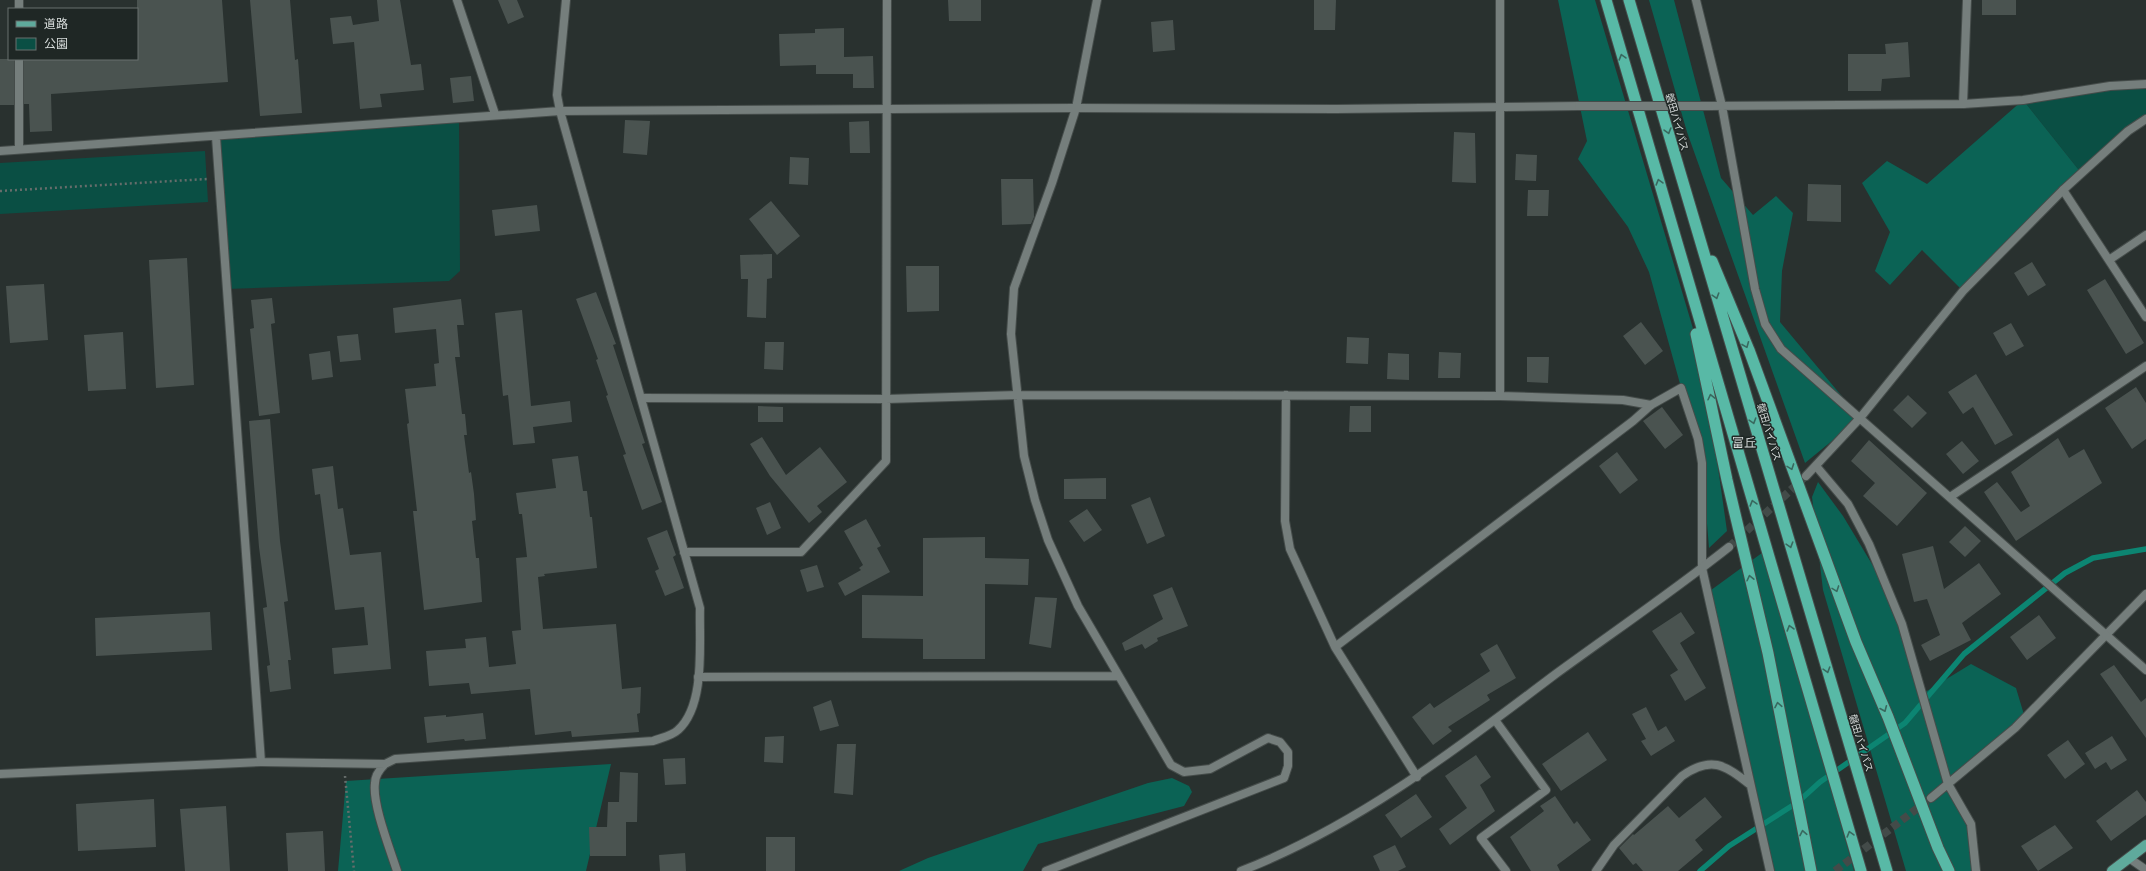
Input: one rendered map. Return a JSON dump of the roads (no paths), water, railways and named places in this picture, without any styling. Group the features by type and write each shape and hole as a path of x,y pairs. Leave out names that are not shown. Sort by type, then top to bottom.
{"highway":[{"path":"1606,0 1861,871"},
{"name":"磐田バイパス","path":"1629,0 1887,871"},
{"path":"1689,205 1749,350 1856,642 1888,717 1938,848 1949,871"},
{"path":"1670,219 1768,653 1811,871"},
{"path":"1938,848 1941,871"}],"main road":[{"path":"2112,871 2146,845"}],"street":[{"path":"457,0 495,114"},
{"path":"397,871 376,802 374,783 378,772 385,764 395,759 653,741 678,731 694,709 698,692 700,608 560,111 557,95 566,0"},
{"path":"684,552 802,552 886,461 887,0"},
{"path":"1046,871 1284,778 1288,766 1288,752 1280,742 1268,738 1210,769 1184,772 1171,765 1117,676 1078,606 1048,540 1035,500 1024,456 1019,395 1011,334 1014,288 1052,183 1076,108 1097,0"},
{"path":"1500,0 1500,396"},
{"path":"1696,0 1722,106 1754,290 1765,324 1781,349 2146,670"},
{"path":"1963,104 1967,0"},
{"path":"19,60 19,149"},
{"path":"0,151 216,137 495,114 560,111 1076,108 1500,108 1579,106 1963,104 2024,100 2110,86 2146,84"},
{"path":"1806,476 1860,418 1963,291 2063,190 2128,131 2146,118"},
{"path":"216,137 261,762"},
{"path":"2063,190 2146,317"},
{"path":"2108,260 2146,235"},
{"path":"1950,497 2146,366"},
{"path":"1335,647 1633,421 1651,405 1681,388 1698,439 1702,463 1702,568 1749,784 1770,871"},
{"path":"642,398 886,399 1019,395 1500,396 1623,400 1651,405"},
{"path":"1286,395 1285,521 1290,549 1335,647 1417,777"},
{"path":"1816,466 1848,504 1869,544 1902,624 1948,784 1971,824 1976,871"},
{"path":"1241,871 1278,857 1329,830 1417,777 1729,547"},
{"path":"1931,798 2015,728 2108,635 2146,594"},
{"path":"698,677 1117,676"},
{"path":"1495,720 1546,790 1481,838 1506,871"},
{"path":"0,774 261,762 385,764"},
{"path":"1596,871 1614,845 1682,776 1692,769 1704,765 1718,765 1732,770 1749,784"},
{"path":"2129,858 2146,870"}],"waterway":[{"path":"1700,871 1729,846 1798,802 1820,782 1905,723 1964,654 2065,573 2093,558 2146,549"}],"tunnel":[{"path":"1729,547 1806,476"},
{"path":"1835,871 1931,798"}],"district":[{"name":"富丘","path":"1744,442"}]}
